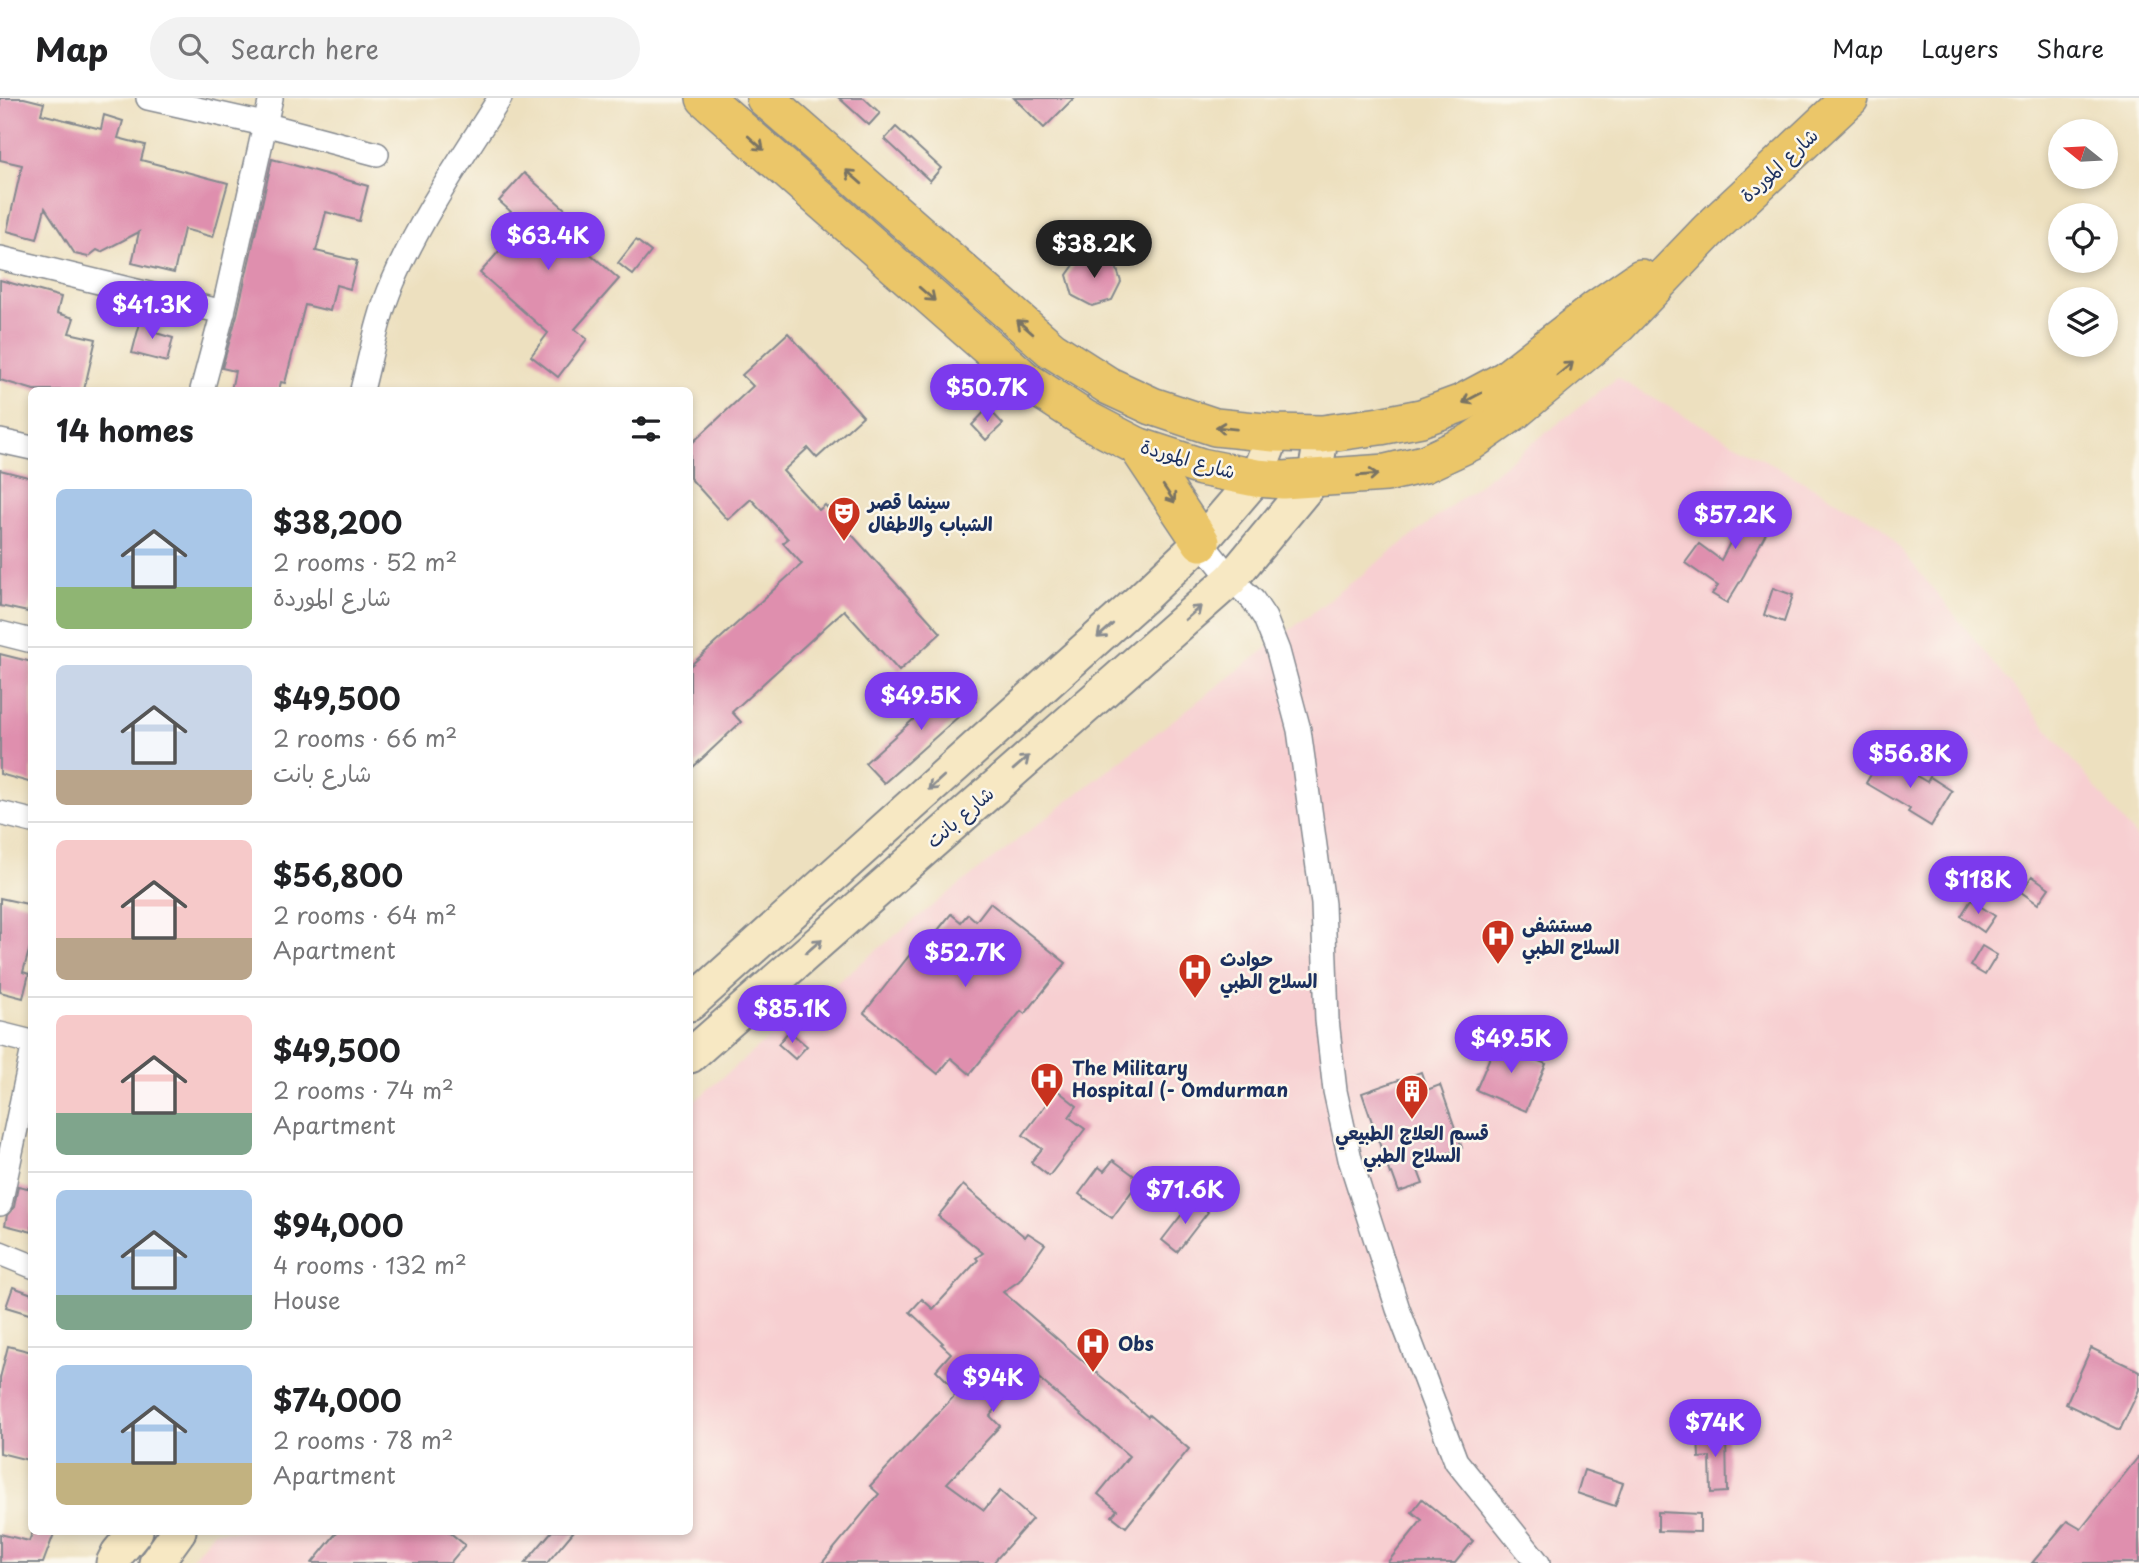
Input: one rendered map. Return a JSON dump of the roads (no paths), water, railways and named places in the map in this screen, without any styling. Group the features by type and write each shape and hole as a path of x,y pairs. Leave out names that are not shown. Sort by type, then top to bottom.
{"main road":[{"name":"شارع الموردة","path":"705,98 1025,380 1085,419 1137,446 1201,467 1256,478 1314,479 1386,473 1424,464 1471,442 1515,411 1618,325 1708,231 1850,98"},
{"name":"شارع الموردة","path":"765,98 1051,349 1109,386 1152,406 1215,427 1274,433 1322,434 1421,418 1462,403 1505,380 1595,310 1708,231"},
{"path":"693,1001 1201,542 1256,478 1274,433"},
{"name":"شارع بانت","path":"693,1053 1231,579 1314,479 1322,434"},
{"path":"1137,446 1201,542"},
{"path":"113,1563 133,1535"},
{"path":"156,1563 176,1535"}],"street":[{"path":"148,98 377,153"},
{"path":"203,387 223,312 271,98"},
{"path":"363,387 392,285 412,242 500,98"},
{"path":"0,258 223,312"},
{"path":"0,441 28,447"},
{"path":"1201,542 1265,618 1278,651 1299,730 1323,904 1327,1020 1335,1091 1354,1172 1398,1309 1456,1461 1538,1563"},
{"path":"0,633 28,640"},
{"path":"0,813 28,820"},
{"path":"0,1034 28,1041"},
{"path":"0,1203 28,1072"},
{"path":"0,1253 28,1264"}],"place":[{"name":"سينما قصر الشباب والاطفال","path":"844,543"},
{"name":"مستشفى السلاح الطبي","path":"1498,966"},
{"name":"حوادث السلاح الطبي","path":"1195,1000"},
{"name":"The Military Hospital (- Omdurman","path":"1047,1109"},
{"name":"قسم العلاج الطبيعي السلاح الطبي","path":"1412,1121"},
{"name":"Obs","path":"1093,1374"}]}
